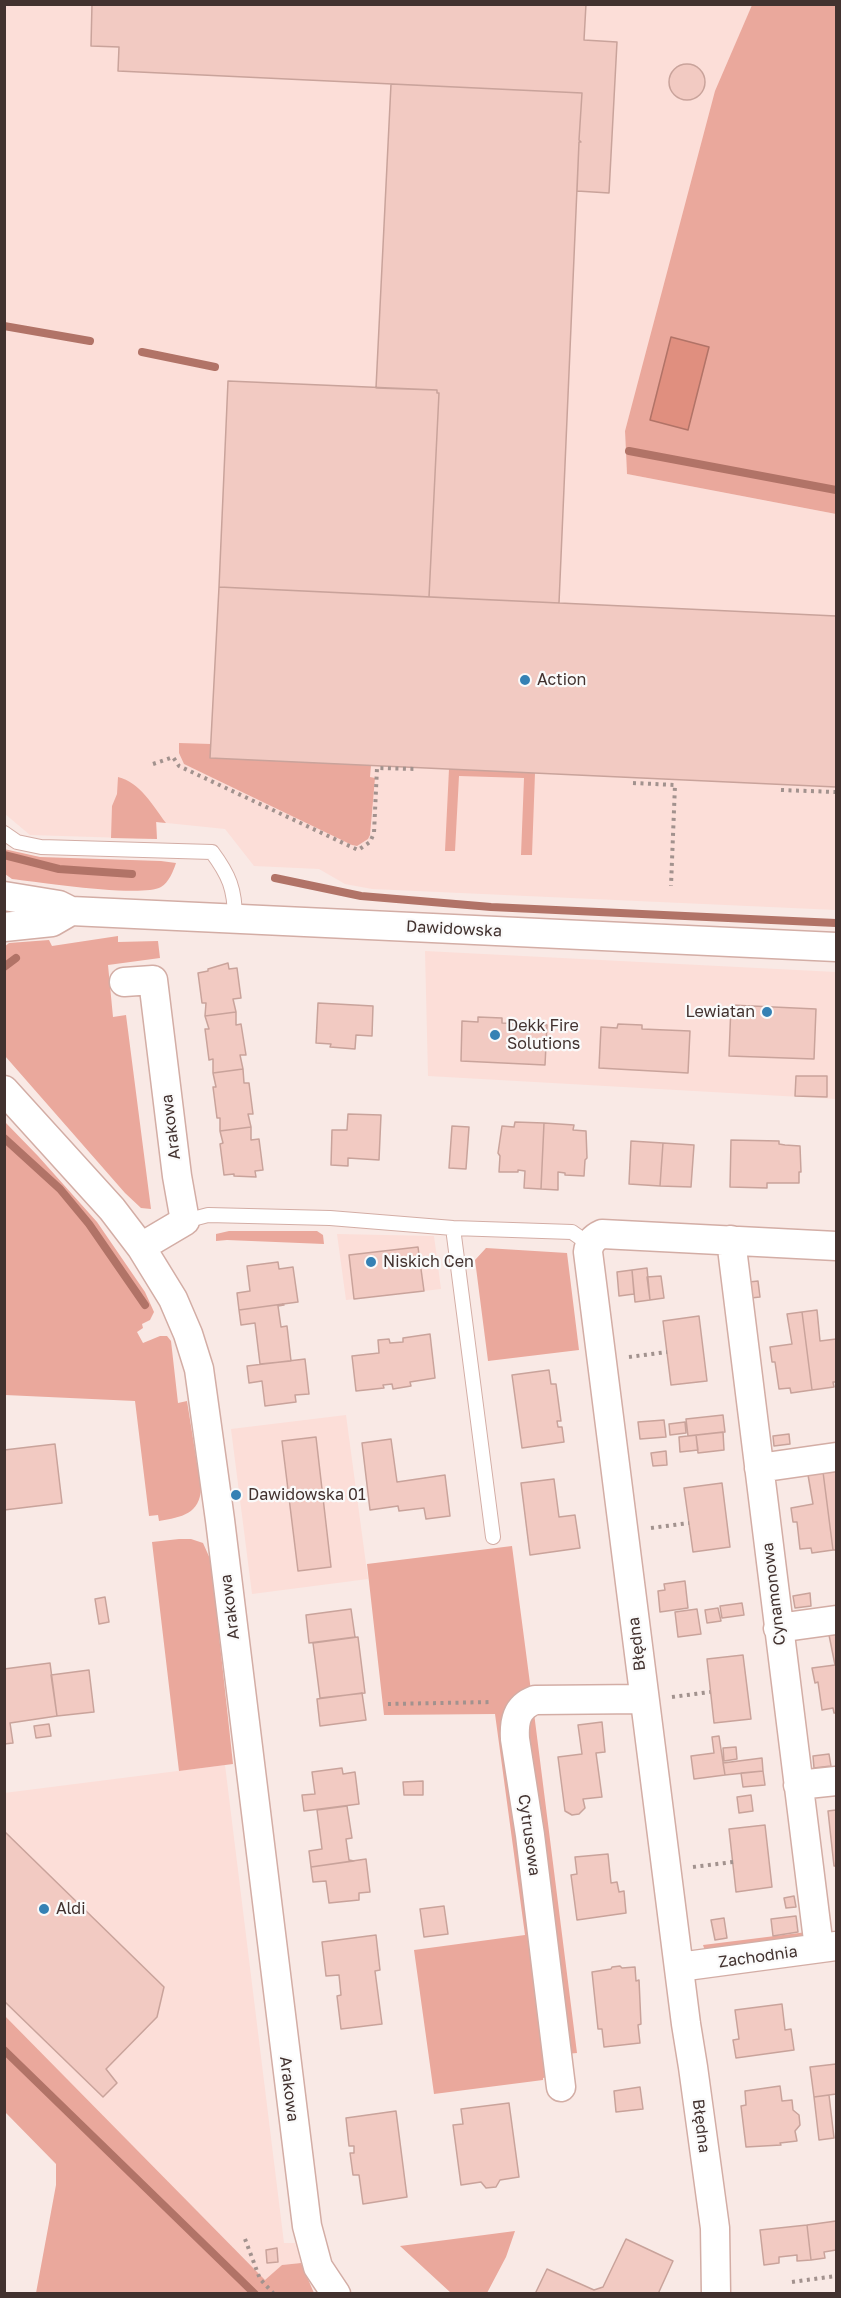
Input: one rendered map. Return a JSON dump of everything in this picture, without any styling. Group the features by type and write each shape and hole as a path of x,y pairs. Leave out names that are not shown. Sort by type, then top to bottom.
{"street":[{"name":"Dawidowska","path":"4,896 59,905 71,911 837,947"},
{"name":"Dawidowska","path":"4,927 52,922 71,911"},
{"name":"Arakowa","path":"124,982 153,980 177,1176 185,1221"},
{"name":"Arakowa","path":"4,1090 112,1209 141,1247 173,1299 188,1334 199,1369 220,1520 307,2226 318,2267 336,2294"},
{"path":"141,1247 185,1221"},
{"path":"589,1244 595,1237 602,1234 837,1246"},
{"name":"Cynamonowa","path":"731,1240 798,1785 828,1947"},
{"name":"Błędna","path":"589,1244 588,1252 656,1698 679,1967 715,2228 716,2294"},
{"path":"759,1468 837,1457"},
{"path":"778,1628 837,1620"},
{"path":"518,1713 527,1703 535,1700 619,1701 656,1698"},
{"name":"Cytrusowa","path":"518,1713 514,1726 515,1739 530,1835 561,2087"},
{"path":"798,1785 837,1781"},
{"name":"Zachodnia","path":"679,1967 828,1947"}],"lane":[{"path":"4,833 17,842 41,847 212,852 226,872 233,889 235,919"},
{"path":"185,1221 208,1215 330,1218 453,1228 573,1232 589,1244"},
{"path":"453,1228 493,1537"}],"path":[{"path":"153,764 173,757 179,766 358,850 370,842 374,833 377,768 417,769"},
{"path":"633,783 675,785 671,886"},
{"path":"781,790 837,792"},
{"path":"626,1358 667,1352"},
{"path":"647,1529 689,1523"},
{"path":"656,1698 710,1692"},
{"path":"388,1704 494,1702 518,1713"},
{"path":"691,1868 733,1862"},
{"path":"245,2239 260,2280 274,2294"},
{"path":"792,2282 837,2276"}],"shaded area":[{"name":"Action","path":"4,5 752,5 734,48 625,431 627,474 836,514 836,910 372,889 345,884 319,869 254,866 225,829 157,822 157,839 30,835 5,814"},
{"path":"752,5 836,5 836,514 627,474 625,431 715,91"},
{"path":"671,337 709,347 688,430 650,420"},
{"path":"179,743 211,744 371,765 370,777 375,778 370,835 357,846 352,845 184,764 179,753"},
{"path":"449,769 535,773 532,855 521,855 524,778 459,776 455,851 445,851"},
{"path":"118,777 139,789 166,823 156,822 157,839 111,838 112,806 117,794"},
{"path":"4,849 40,857 176,863 168,880 161,887 150,890 112,890 12,879 5,874"},
{"path":"118,936 118,942 158,941 160,958 108,965 113,1017 126,1015 151,1209 141,1208 125,1193 5,1056 4,947 9,943 49,940 52,946"},
{"path":"425,951 836,972 836,1099 428,1076"},
{"path":"5,1122 97,1222 145,1292 154,1312 150,1320 142,1324 143,1328 137,1332 143,1343 160,1336 167,1336 171,1341 178,1403 187,1401 201,1488 197,1504 182,1516 159,1521 158,1515 149,1516 135,1401 5,1395"},
{"path":"229,1231 317,1231 323,1235 324,1244 216,1241 216,1234"},
{"path":"337,1234 434,1236 441,1289 346,1300"},
{"path":"486,1248 567,1253 579,1350 488,1361 475,1260"},
{"path":"346,1415 368,1579 252,1594 231,1429"},
{"path":"191,1539 203,1543 211,1561 233,1764 179,1771 152,1542"},
{"path":"512,1546 531,1691 521,1701 553,2076 543,2078 543,2080 434,2094 414,1950 525,1935 495,1714 384,1715 367,1564"},
{"path":"534,1713 577,2053 565,2054 524,1721"},
{"path":"225,1765 284,2243 295,2243 301,2263 282,2265 266,2281 5,2016 4,1793"},
{"path":"807,1932 806,1936 706,1954 703,1945"},
{"path":"5,2016 265,2280 282,2265 301,2263 314,2293 36,2293 56,2185 56,2164 5,2112"},
{"path":"515,2231 506,2257 487,2293 451,2293 400,2246"}],"building":[{"path":"92,4 586,4 584,40 617,42 609,193 577,191 582,93 118,71 119,47 91,46"},
{"path":"687,64 699,70 705,82 699,94 687,100 675,94 669,82 675,70"},
{"path":"391,84 582,93 559,603 429,597 439,393 437,390 376,388"},
{"path":"228,381 437,390 439,393 429,597 219,587"},
{"name":"Action","path":"219,587 836,616 836,787 210,758"},
{"path":"228,963 229,969 237,968 241,998 233,999 236,1012 205,1016 206,1003 202,1003 198,973"},
{"path":"318,1003 373,1006 372,1036 356,1035 355,1049 330,1047 331,1044 316,1043"},
{"path":"731,1005 816,1009 814,1059 729,1056"},
{"path":"236,1012 236,1025 241,1024 246,1055 240,1055 243,1069 213,1073 213,1059 209,1060 205,1029 209,1029 205,1016"},
{"path":"478,1017 502,1018 502,1023 547,1025 545,1065 461,1061 462,1021 478,1022"},
{"path":"618,1024 642,1025 642,1029 690,1031 688,1073 599,1068 601,1027 617,1028"},
{"path":"243,1069 244,1083 249,1083 253,1114 248,1114 251,1127 220,1131 213,1073"},
{"path":"796,1076 827,1076 827,1097 795,1096"},
{"path":"348,1114 381,1115 379,1160 348,1158 348,1166 331,1165 332,1130 347,1130"},
{"path":"515,1122 544,1123 541,1189 524,1188 525,1171 499,1172 500,1156 498,1153 502,1126 514,1127"},
{"path":"544,1123 574,1125 573,1130 586,1131 587,1158 584,1176 565,1175 565,1173 558,1172 558,1190 541,1189"},
{"path":"452,1126 469,1127 466,1169 449,1168"},
{"path":"251,1127 251,1140 259,1139 263,1170 255,1171 256,1177 224,1175 220,1144 223,1143 220,1131"},
{"path":"731,1140 779,1141 779,1144 800,1146 799,1183 767,1183 767,1188 730,1187"},
{"path":"631,1141 663,1143 660,1186 629,1184"},
{"path":"663,1143 694,1145 691,1187 660,1186"},
{"path":"418,1247 424,1291 354,1299 349,1255"},
{"path":"278,1262 279,1269 293,1267 298,1302 239,1310 237,1293 250,1291 247,1266"},
{"path":"647,1268 650,1300 635,1302 632,1270"},
{"path":"632,1270 634,1294 619,1296 617,1272"},
{"path":"661,1276 664,1298 650,1300 647,1277"},
{"path":"758,1281 760,1297 751,1298 749,1282"},
{"path":"283,1304 278,1306 281,1327 287,1326 291,1361 260,1364 255,1323 241,1325 239,1310"},
{"path":"817,1310 820,1341 836,1339 836,1382 833,1382 834,1387 812,1390 802,1312"},
{"path":"802,1312 812,1390 791,1393 790,1388 779,1389 770,1347 792,1344 787,1314"},
{"path":"699,1316 707,1381 671,1385 663,1321"},
{"path":"430,1334 435,1378 410,1382 411,1386 393,1389 392,1384 383,1385 384,1388 356,1391 352,1356 379,1353 378,1340 389,1339 390,1343 403,1342 403,1338"},
{"path":"305,1359 309,1394 295,1395 296,1402 265,1406 262,1381 249,1383 247,1366"},
{"path":"549,1370 551,1384 556,1384 561,1421 557,1421 558,1427 562,1427 564,1442 522,1448 512,1375"},
{"path":"723,1415 725,1432 688,1436 686,1419"},
{"path":"664,1420 666,1437 640,1439 638,1422"},
{"path":"685,1422 686,1433 670,1435 669,1424"},
{"path":"723,1432 724,1450 698,1453 696,1435"},
{"path":"789,1434 790,1444 774,1446 773,1436"},
{"path":"696,1435 698,1450 680,1452 679,1437"},
{"path":"316,1437 331,1567 298,1571 282,1441"},
{"path":"391,1439 397,1482 445,1475 450,1516 426,1519 424,1508 399,1511 398,1506 370,1510 362,1443"},
{"path":"55,1444 62,1503 4,1510 4,1450"},
{"path":"666,1451 667,1465 653,1466 651,1453"},
{"path":"836,1471 836,1550 833,1550 823,1472"},
{"path":"823,1472 833,1550 812,1553 811,1548 800,1549 797,1522 793,1522 791,1508 813,1504 808,1475"},
{"path":"554,1479 559,1517 575,1515 580,1548 530,1555 521,1483"},
{"path":"722,1483 730,1547 693,1552 684,1488"},
{"path":"685,1581 688,1608 660,1612 658,1591 665,1590 664,1584"},
{"path":"810,1593 811,1606 795,1608 793,1596"},
{"path":"105,1597 109,1622 99,1624 95,1599"},
{"path":"742,1603 744,1615 722,1618 720,1606"},
{"path":"718,1608 721,1621 707,1623 705,1610"},
{"path":"351,1609 355,1637 309,1643 306,1615"},
{"path":"697,1609 701,1634 678,1637 675,1612"},
{"path":"836,1634 836,1713 834,1713 833,1708 822,1710 818,1682 815,1683 812,1668 835,1665 829,1635"},
{"path":"358,1637 365,1693 320,1698 313,1643"},
{"path":"743,1655 751,1719 714,1723 707,1659"},
{"path":"50,1663 57,1716 10,1723 13,1743 4,1744 4,1669"},
{"path":"89,1670 94,1712 57,1716 51,1675"},
{"path":"362,1693 366,1720 320,1726 317,1699"},
{"path":"602,1722 605,1752 596,1753 602,1797 583,1799 585,1808 579,1814 572,1815 565,1811 558,1757 582,1754 578,1725"},
{"path":"49,1724 51,1736 36,1738 34,1726"},
{"path":"719,1736 725,1775 694,1779 691,1756 714,1753 712,1737"},
{"path":"736,1747 737,1759 724,1761 723,1748"},
{"path":"829,1754 831,1766 814,1768 813,1756"},
{"path":"762,1758 763,1771 725,1775 723,1763"},
{"path":"342,1768 343,1774 355,1772 359,1804 304,1811 302,1795 315,1794 312,1772"},
{"path":"763,1771 765,1785 743,1787 741,1773"},
{"path":"423,1781 423,1795 404,1795 403,1782"},
{"path":"751,1795 753,1811 739,1813 737,1797"},
{"path":"347,1806 352,1838 346,1839 349,1860 354,1861 311,1867 309,1851 322,1849 317,1810"},
{"path":"836,1810 836,1866 834,1866 828,1811"},
{"path":"765,1825 772,1887 736,1892 729,1829"},
{"name":"Aldi","path":"4,1831 164,1987 157,2017 106,2069 117,2083 103,2097 4,2001"},
{"path":"608,1854 611,1883 617,1882 619,1892 624,1891 626,1913 577,1920 571,1875 577,1874 575,1857"},
{"path":"366,1859 370,1892 359,1893 359,1900 329,1903 326,1881 313,1882 311,1867"},
{"path":"794,1896 796,1907 786,1908 784,1898"},
{"path":"444,1906 448,1934 424,1937 420,1909"},
{"path":"796,1916 798,1932 773,1936 771,1919"},
{"path":"724,1918 727,1938 715,1940 711,1920"},
{"path":"376,1935 380,1970 375,1971 382,2024 341,2029 337,1996 341,1995 339,1975 326,1976 322,1942"},
{"path":"620,1966 622,1968 635,1967 636,1981 639,1980 640,2043 604,2047 602,2029 598,2029 592,1972"},
{"path":"782,2004 785,2030 791,2029 794,2050 736,2058 733,2040 739,2039 735,2010"},
{"path":"836,2064 836,2094 814,2097 810,2067"},
{"path":"780,2086 782,2101 792,2100 793,2110 799,2115 800,2125 795,2131 797,2141 780,2143 781,2145 746,2147 741,2106 746,2105 745,2091"},
{"path":"640,2087 643,2109 616,2112 614,2091"},
{"path":"829,2095 834,2138 819,2140 814,2097"},
{"path":"509,2103 519,2177 500,2180 496,2187 486,2188 481,2182 461,2185 453,2125 463,2124 461,2109"},
{"path":"396,2111 407,2197 363,2204 359,2175 353,2175 350,2153 354,2153 354,2146 349,2146 346,2118"},
{"path":"836,2221 836,2250 824,2252 825,2258 811,2260 807,2225"},
{"path":"807,2225 811,2260 797,2261 797,2255 779,2257 779,2263 764,2265 760,2230"},
{"path":"626,2239 673,2261 658,2294 535,2294 547,2269 594,2290 603,2287"},
{"path":"277,2248 278,2262 267,2263 266,2250"}],"waterway":[{"path":"4,326 90,341"},
{"path":"142,352 215,367"},
{"path":"629,451 836,490"},
{"path":"4,855 59,869 132,874"},
{"path":"275,878 361,896 491,907 836,923"},
{"path":"4,967 16,958"},
{"path":"4,1138 60,1189 89,1224 145,1305"},
{"path":"4,2050 255,2294"}],"place":[{"name":"Action","path":"525,680"},
{"name":"Lewiatan","path":"767,1012"},
{"name":"Dekk Fire Solutions","path":"495,1035"},
{"name":"Niskich Cen","path":"371,1262"},
{"name":"Dawidowska 01","path":"236,1495"},
{"name":"Aldi","path":"44,1909"}]}
